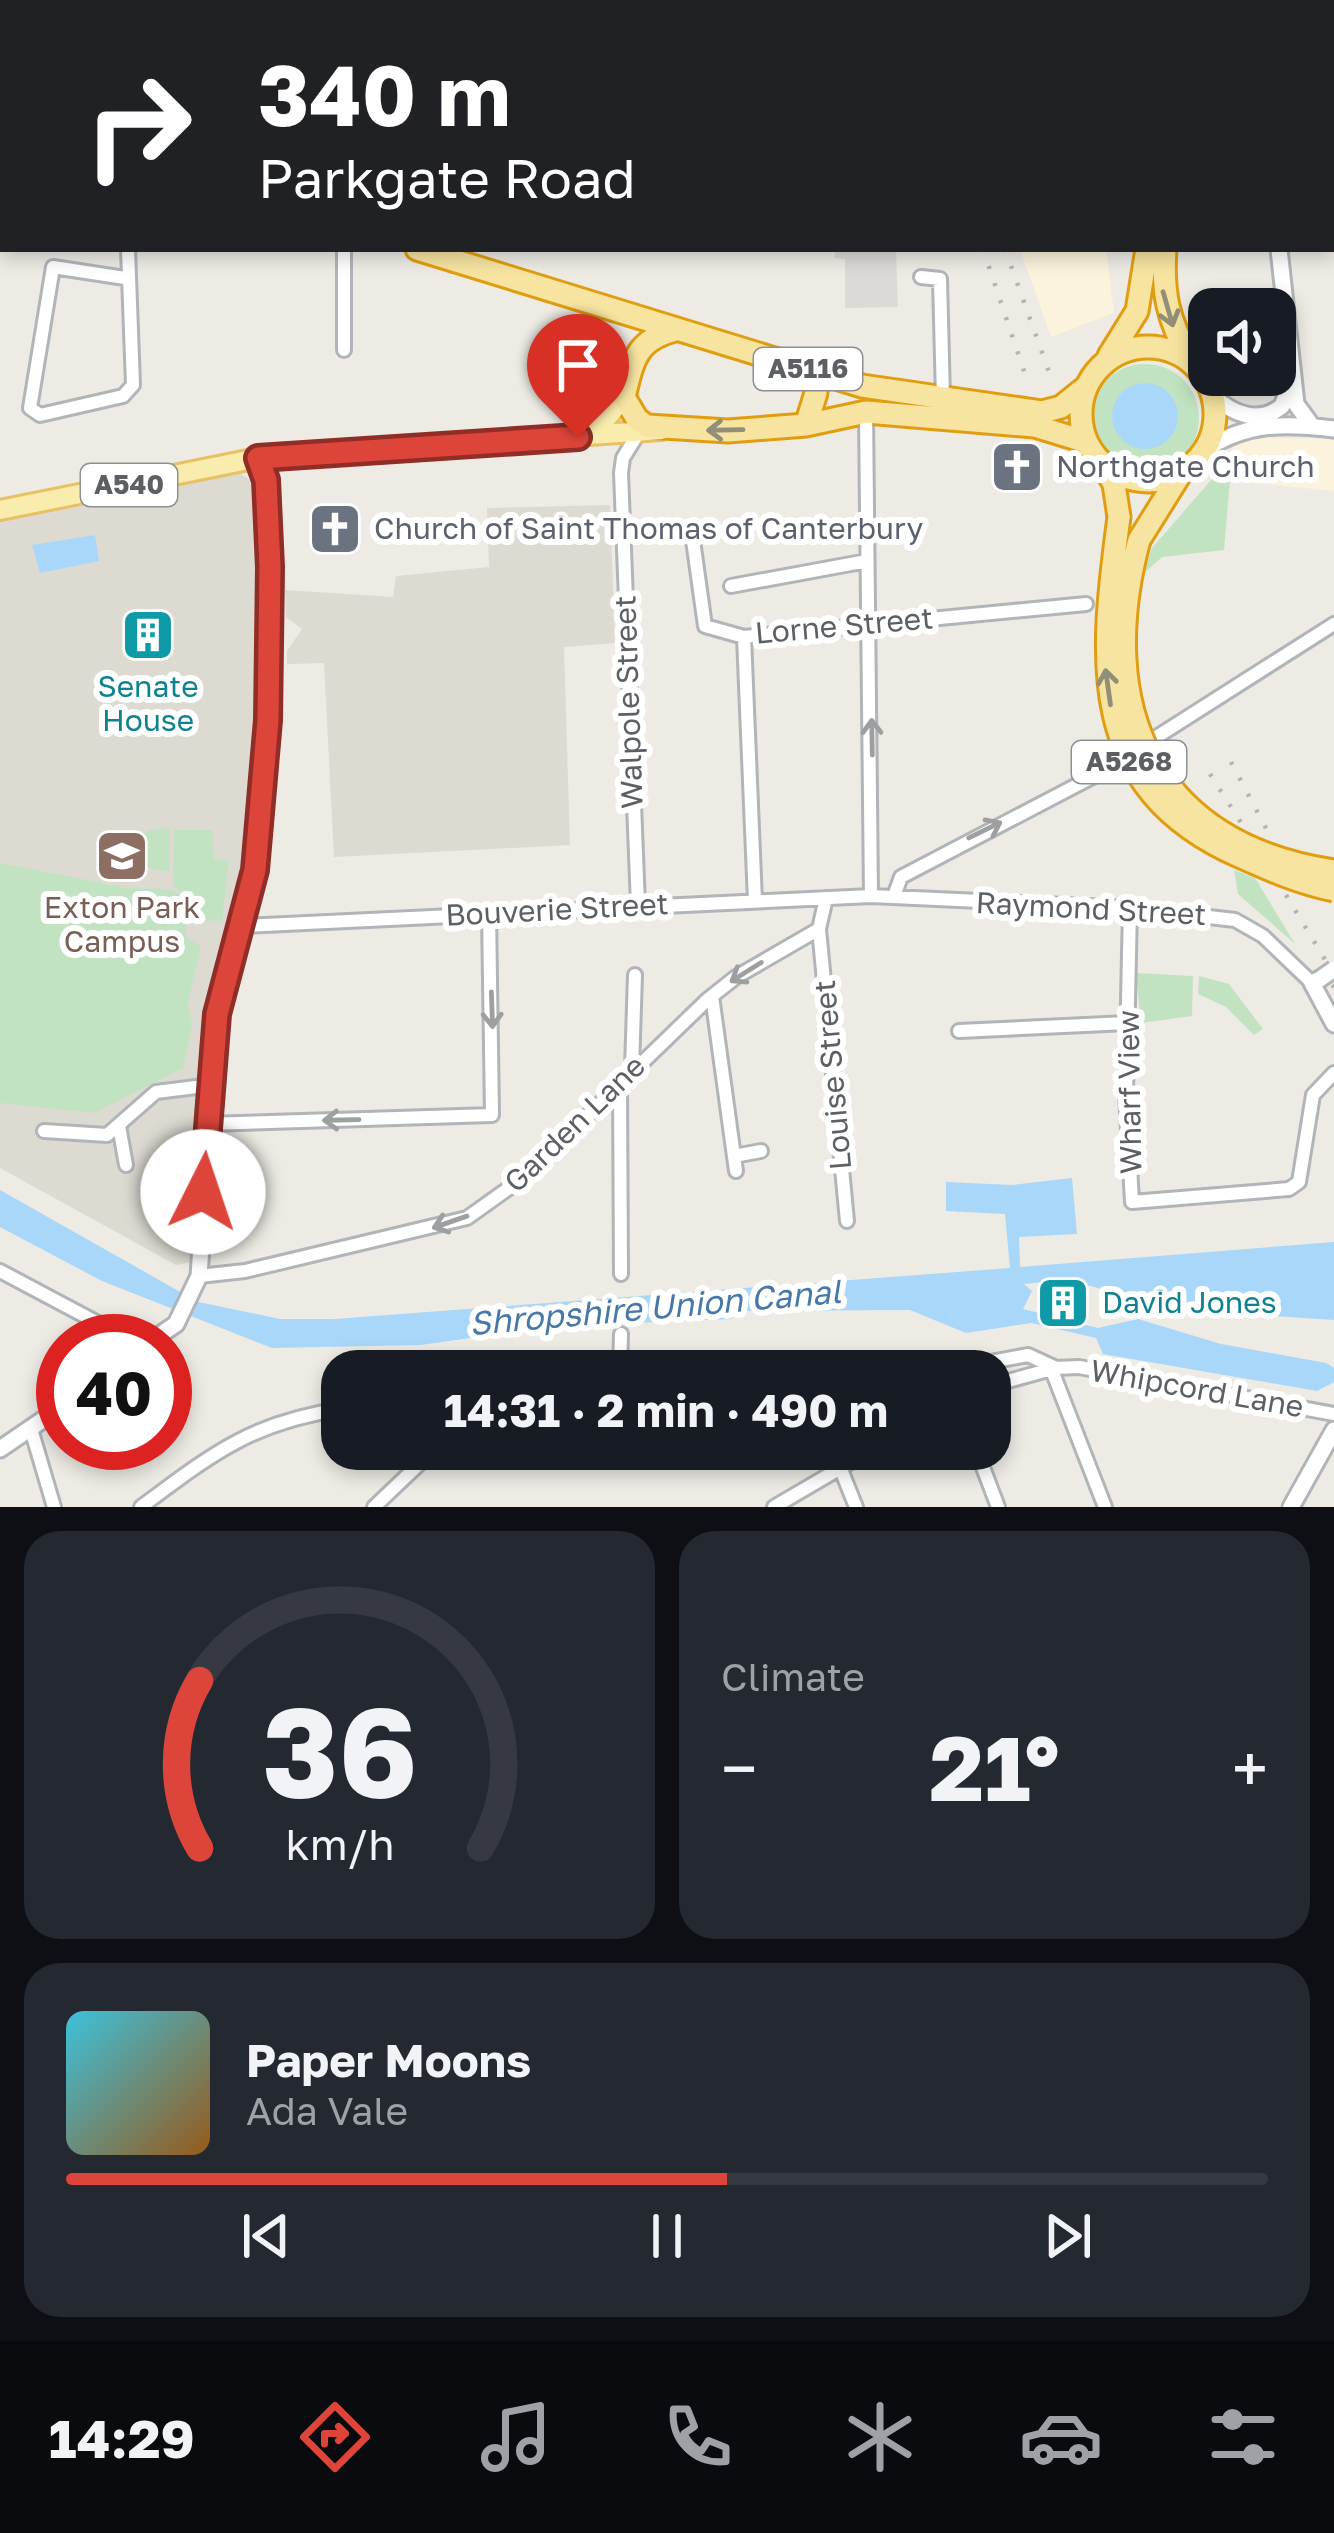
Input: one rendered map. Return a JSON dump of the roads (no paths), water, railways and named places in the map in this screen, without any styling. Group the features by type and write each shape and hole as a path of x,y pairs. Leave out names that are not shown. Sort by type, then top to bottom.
{"highway":[{"name":"A5116","path":"428,252 862,386 1042,412 1061,407 1086,387"},
{"path":"1086,387 1137,311 1147,252"},
{"path":"1165,252 1162,293 1169,322 1188,354"},
{"path":"607,311 634,354"},
{"path":"667,429 637,419 624,397 634,354 653,336 675,330"},
{"path":"1101,366 1118,354 1157,347 1188,361"},
{"name":"A5116","path":"806,424 816,393 814,371"},
{"name":"A5268","path":"1086,387 1081,405 1093,452 1114,484 1119,517 1106,670 1124,752 1152,795 1187,829 1291,880 1334,890"},
{"path":"1206,448 1213,432 1213,396"},
{"name":"A5116","path":"667,429 806,424 866,412 1035,426 1093,452"},
{"name":"A5268","path":"1206,448 1180,476 1139,540 1126,611 1126,670 1148,760 1186,808 1209,825 1273,855 1334,872"},
{"path":"1093,452 1133,480 1180,476"}],"main road":[{"path":"578,437 606,418 624,397"},
{"name":"A540","path":"0,510 258,458 667,429"}],"street":[{"path":"125,278 53,267 30,407 40,415 123,396 133,385 125,278 128,252"},
{"path":"328,338 344,344 344,252"},
{"path":"1279,252 1283,288"},
{"path":"921,277 940,279 943,400"},
{"path":"1213,396 1249,416 1279,408 1284,396"},
{"path":"1295,396 1312,426"},
{"path":"866,412 871,896"},
{"path":"1206,448 1243,429 1334,429"},
{"name":"Walpole Street","path":"638,905 621,473 623,458 639,432"},
{"path":"181,1314 198,1279 217,1014 244,926 255,870 272,629 266,480 258,458"},
{"name":"Lorne Street","path":"691,526 705,626 744,637 1085,604"},
{"path":"731,586 867,561"},
{"path":"894,896 901,877 1100,773 1334,624"},
{"path":"744,637 754,901"},
{"name":"Bouverie Street","path":"244,926 871,896"},
{"name":"Raymond Street","path":"871,896 1130,908 1235,920 1322,977 1334,1024"},
{"path":"819,929 826,898"},
{"name":"Wharf View","path":"1130,908 1127,1023 1132,1202 1289,1189 1299,1183 1313,1095 1334,1073"},
{"path":"207,1124 492,1115 489,913"},
{"name":"Garden Lane","path":"198,1279 467,1217 523,1178 632,1068 712,996 819,929"},
{"name":"Louise Street","path":"819,929 847,1221"},
{"path":"632,1068 635,975"},
{"path":"712,996 735,1164 761,1151"},
{"path":"959,1031 1127,1023"},
{"path":"620,1084 621,1274"},
{"path":"44,1131 107,1135 156,1092 212,1085"},
{"path":"119,1126 126,1165"},
{"path":"0,1271 81,1314"},
{"path":"621,1334 621,1350"},
{"path":"1011,1358 1028,1355 1053,1368 1105,1507"},
{"name":"Whipcord Lane","path":"1011,1380 1053,1368 1116,1373 1334,1414"},
{"path":"142,1507 243,1436 270,1423 321,1413"},
{"path":"0,1449 36,1425"},
{"path":"31,1429 53,1507"},
{"path":"1291,1507 1334,1430"},
{"path":"374,1507 413,1470"},
{"path":"774,1507 835,1470"},
{"path":"841,1470 856,1507"},
{"path":"984,1470 998,1507"}],"water":[{"path":"1145,383 1168,393 1178,416 1168,439 1145,449 1122,439 1112,416 1122,393"},
{"path":"95,535 99,561 40,573 32,545"},
{"name":"Shropshire Union Canal","path":"1072,1178 1077,1234 1019,1237 1020,1267 1334,1242 1334,1320 1165,1309 1068,1279 1024,1284 1032,1291 1023,1309 1098,1328 1138,1319 1221,1344 1326,1363 1334,1368 1334,1382 1317,1391 1103,1354 1096,1338 1031,1323 966,1333 910,1310 733,1311 732,1319 556,1326 420,1345 272,1348 102,1281 0,1227 0,1190 198,1302 280,1319 335,1319 1010,1268 1005,1214 946,1211 946,1182 1012,1185"}],"railway":[{"path":"984,252 1027,380"},
{"path":"1006,252 1049,372"},
{"path":"1231,762 1268,832"},
{"path":"1210,774 1245,829"},
{"path":"1286,895 1327,963"}],"place":[{"name":"Northgate Church","path":"1017,467"},
{"name":"Church of Saint Thomas of Canterbury","path":"335,529"},
{"name":"Senate House","path":"148,635"},
{"name":"Exton Park Campus","path":"122,856"},
{"name":"David Jones","path":"1063,1303"}]}
